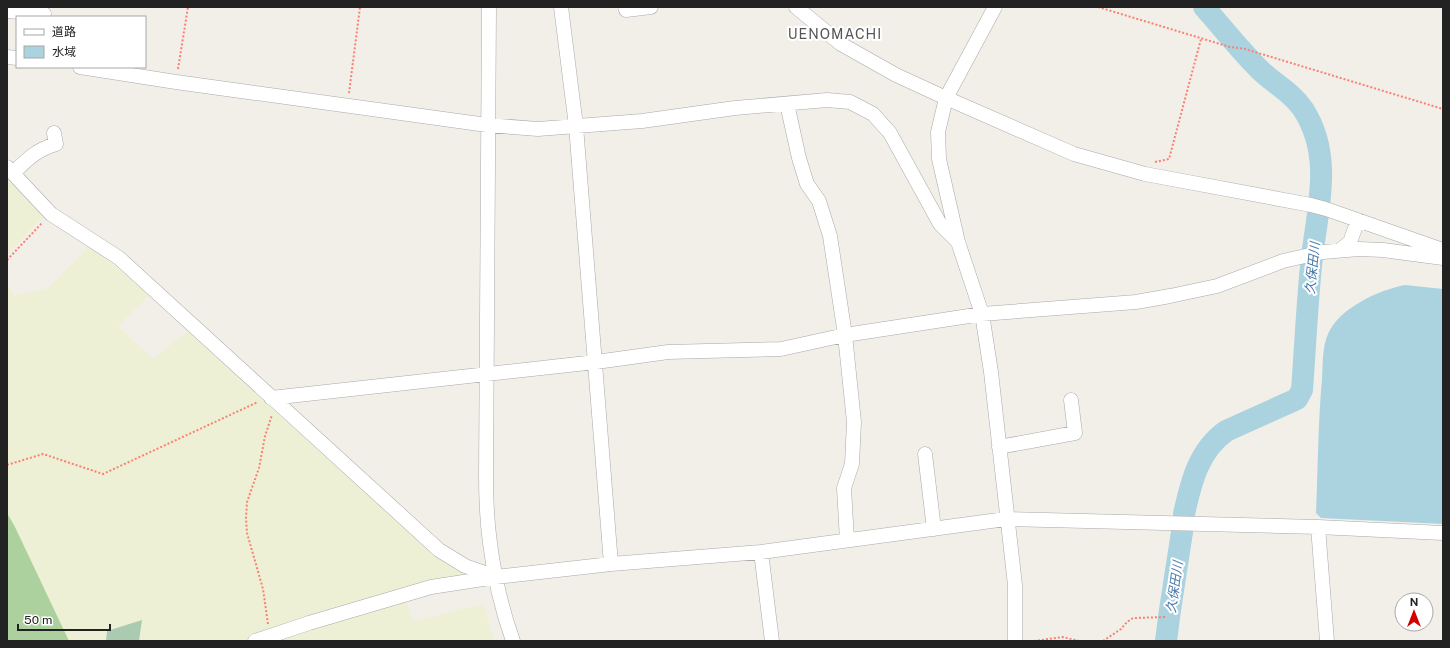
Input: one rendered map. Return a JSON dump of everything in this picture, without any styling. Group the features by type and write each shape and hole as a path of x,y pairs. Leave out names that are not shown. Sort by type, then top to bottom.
{"street":[{"path":"489,7 486,373 487,510 490,544 496,576 505,619 513,641"},
{"path":"561,7 576,126 611,564"},
{"path":"626,10 651,7"},
{"path":"796,7 841,44 896,74 946,98 1074,154 1145,174 1311,205 1443,250"},
{"path":"995,7 946,98 938,132 939,159 958,242 982,314 991,372 1006,519 1015,585 1015,641"},
{"path":"7,11 44,13"},
{"path":"86,68 176,82 487,125 538,129 642,121 735,108 826,100 850,102 873,114 890,133 940,224 958,242"},
{"path":"787,104 799,158 807,184 819,201 830,236 845,335 854,422 852,464 844,488 847,540"},
{"path":"56,144 44,148 10,170 51,214 119,258 439,550 465,566 496,576"},
{"path":"1340,250 1350,242 1358,220"},
{"path":"272,399 486,373 596,362 668,352 782,348 845,335 982,314 1136,302 1217,286 1283,262 1306,255 1323,252 1358,249 1383,250 1443,258"},
{"path":"999,447 1075,433 1071,400"},
{"path":"925,454 934,529"},
{"path":"255,641 309,623 431,587 496,576 611,564 761,552 1006,519 1318,527 1443,533"},
{"path":"1318,527 1327,641"},
{"path":"761,552 772,641"}],"path":[{"path":"176,82 188,7"},
{"path":"348,105 360,7"},
{"path":"1098,7 1201,39 1235,48 1245,49 1443,109"},
{"path":"1145,174 1147,165 1152,162 1170,159 1201,39"},
{"path":"7,260 51,214"},
{"path":"7,464 43,454 103,474 272,399"},
{"path":"270,636 263,589 247,533 246,518 247,502 259,468 272,399"},
{"path":"1103,641 1121,629 1133,618 1165,617"},
{"path":"1034,641 1063,637 1079,641"}],"green space":[{"path":"7,176 44,216 7,255"},
{"path":"89,246 151,294 118,326 153,359 187,331 439,559 463,574 459,579 307,620 242,641 139,641 142,621 107,631 106,641 69,641 7,513 7,285 15,295 47,289"},
{"path":"7,513 15,527 69,641 7,641"},
{"path":"406,599 413,621 484,604 494,641 275,641"},
{"path":"142,620 139,641 106,641 107,631"}],"water":[{"path":"1405,285 1443,289 1443,524 1321,518 1316,513 1323,356 1326,339 1333,325 1350,308 1372,296 1395,287"}],"waterway":[{"name":"久保田川","path":"1184,514 1197,468 1202,458 1216,439 1226,431 1297,399 1302,390 1311,266 1321,186 1321,166 1318,147 1313,128 1303,109 1288,93 1258,68 1204,7"},
{"name":"久保田川","path":"1166,641 1182,532"}],"district":[{"name":"UENOMACHI","path":"835,34"}]}
